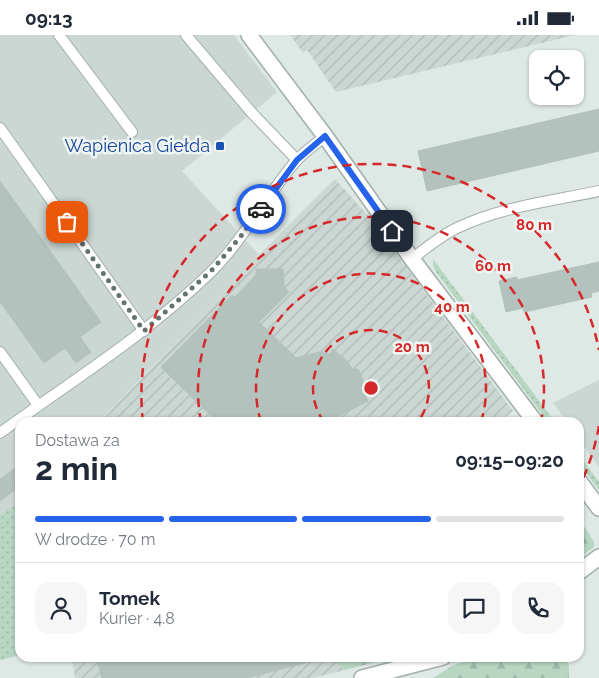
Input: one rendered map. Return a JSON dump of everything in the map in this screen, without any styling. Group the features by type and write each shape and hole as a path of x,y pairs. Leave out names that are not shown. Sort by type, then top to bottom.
{"street":[{"path":"250,35 325,136 412,259 531,417"},
{"path":"584,488 599,508"},
{"path":"584,568 599,557"},
{"path":"362,678 424,662"}],"lane":[{"path":"59,35 132,131"},
{"path":"186,35 252,113 297,160"},
{"path":"0,128 144,331"},
{"path":"22,417 144,331 212,270 241,236 297,160 325,136"},
{"path":"412,259 435,241 473,221 495,214 599,191"},
{"path":"0,352 38,405"},
{"path":"0,433 15,422"}],"shaded area":[{"path":"0,35 234,35 277,92 182,171 259,255 104,417 15,417 15,505 0,515"},
{"path":"290,35 575,35 336,92 307,50 303,53"},
{"path":"335,179 371,219 513,411 506,417 105,417 259,255"},
{"path":"599,380 599,467 584,446 584,417 563,417 553,403"},
{"path":"73,662 336,662 345,670 312,678 75,678"}],"green space":[{"path":"433,259 551,417 544,417 436,272"},
{"path":"584,462 599,482 599,490 584,470"},
{"path":"15,505 15,656 0,660 0,515"},
{"path":"584,526 594,542 594,547 584,554"},
{"path":"336,662 376,662 345,670"},
{"path":"461,662 567,662 569,665 569,678 433,678"}],"building":[{"path":"599,109 599,151 427,191 418,151"},
{"path":"0,181 101,322 80,337 91,352 76,363 65,348 44,363 0,302"},
{"path":"599,262 599,291 591,293 592,297 524,312 523,308 506,312 499,281 517,277 517,280"},
{"path":"256,269 283,269 284,286 289,292 259,322 296,358 320,352 330,354 333,349 346,360 353,370 358,369 367,389 363,391 368,401 338,417 212,417 161,367 232,295 234,298 256,275"},
{"path":"15,468 15,490 0,501 0,479"},
{"path":"97,662 305,663 246,678 102,678"}],"way so far":[{"path":"67,222 144,331 185,297 212,270 261,209"}],"place":[{"name":"Wapienica Giełda","path":"220,146"}],"route":[{"path":"261,209 297,160 325,136 392,231"}]}
